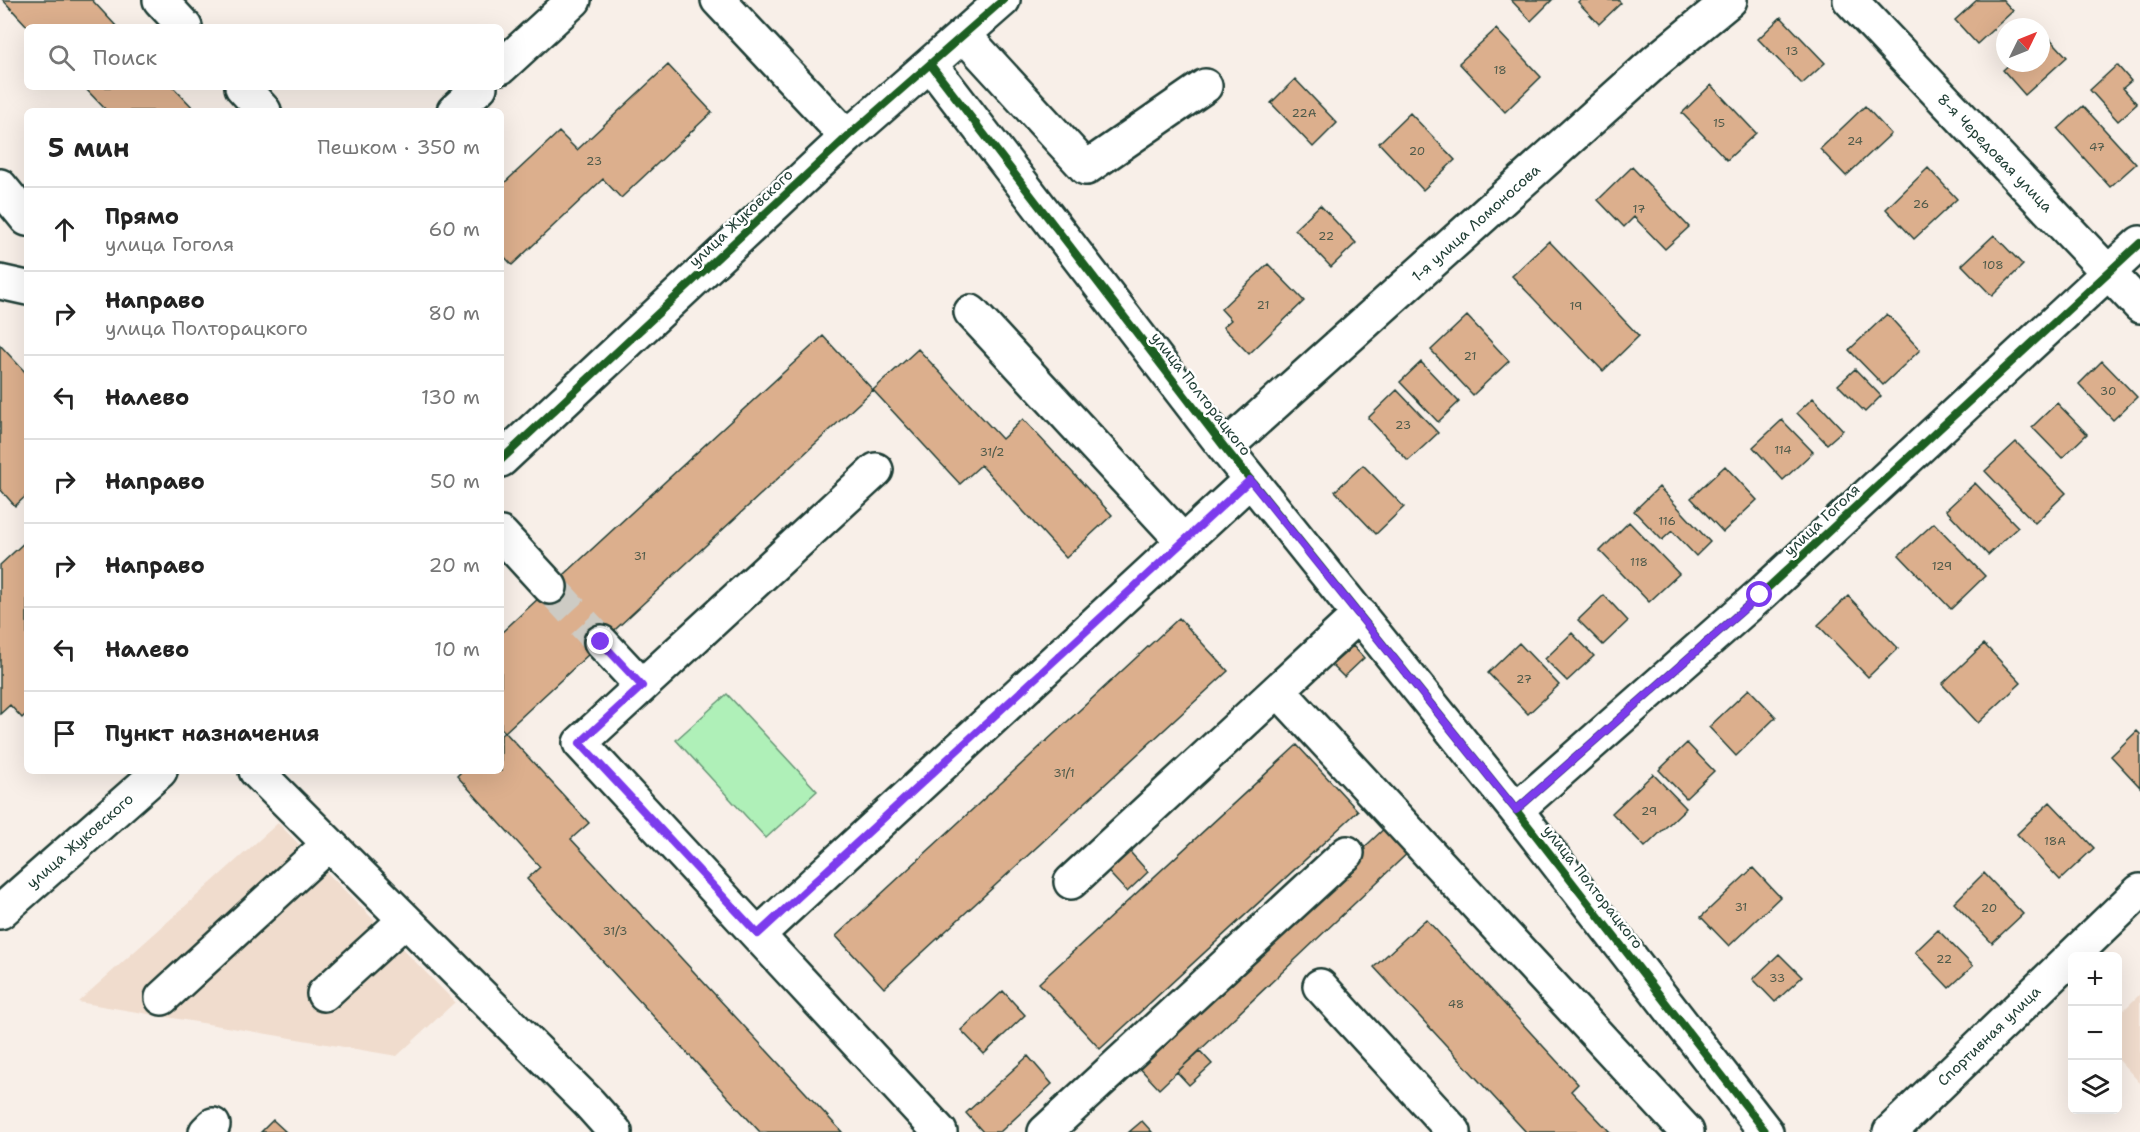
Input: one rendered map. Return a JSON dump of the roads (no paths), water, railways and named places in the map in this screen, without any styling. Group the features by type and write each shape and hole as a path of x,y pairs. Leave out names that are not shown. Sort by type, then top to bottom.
{"street":[{"path":"160,0 182,24"},
{"path":"504,64 574,0"},
{"path":"718,0 848,138"},
{"name":"улица Жуковского","path":"504,457 848,138 1004,0"},
{"name":"1-я улица Ломоносова","path":"1225,448 1648,68 1730,0"},
{"name":"8-я Чередовая улица","path":"1850,0 2140,306"},
{"path":"964,35 1086,168 1205,86"},
{"name":"улица Полторацкого","path":"930,64 1250,480 1516,810 1766,1132"},
{"path":"245,90 261,108"},
{"path":"457,108 477,90"},
{"path":"0,186 24,215"},
{"name":"улица Гоголя","path":"1516,810 1760,595 2140,243"},
{"path":"0,282 24,287"},
{"path":"971,312 1183,541"},
{"path":"876,470 580,743 940,1132"},
{"path":"758,934 1250,480"},
{"path":"504,537 550,587"},
{"path":"1071,882 1360,614"},
{"path":"601,642 642,686"},
{"path":"1278,690 1687,1132"},
{"name":"улица Жуковского","path":"0,912 157,774"},
{"path":"259,774 589,1103 615,1132"},
{"path":"162,998 329,844"},
{"path":"1045,1132 1347,853"},
{"name":"Спортивная улица","path":"1890,1132 2140,891"},
{"path":"324,994 405,920"},
{"path":"1320,986 1454,1132"}],"tunnel":[{"path":"550,587 601,642"}]}
